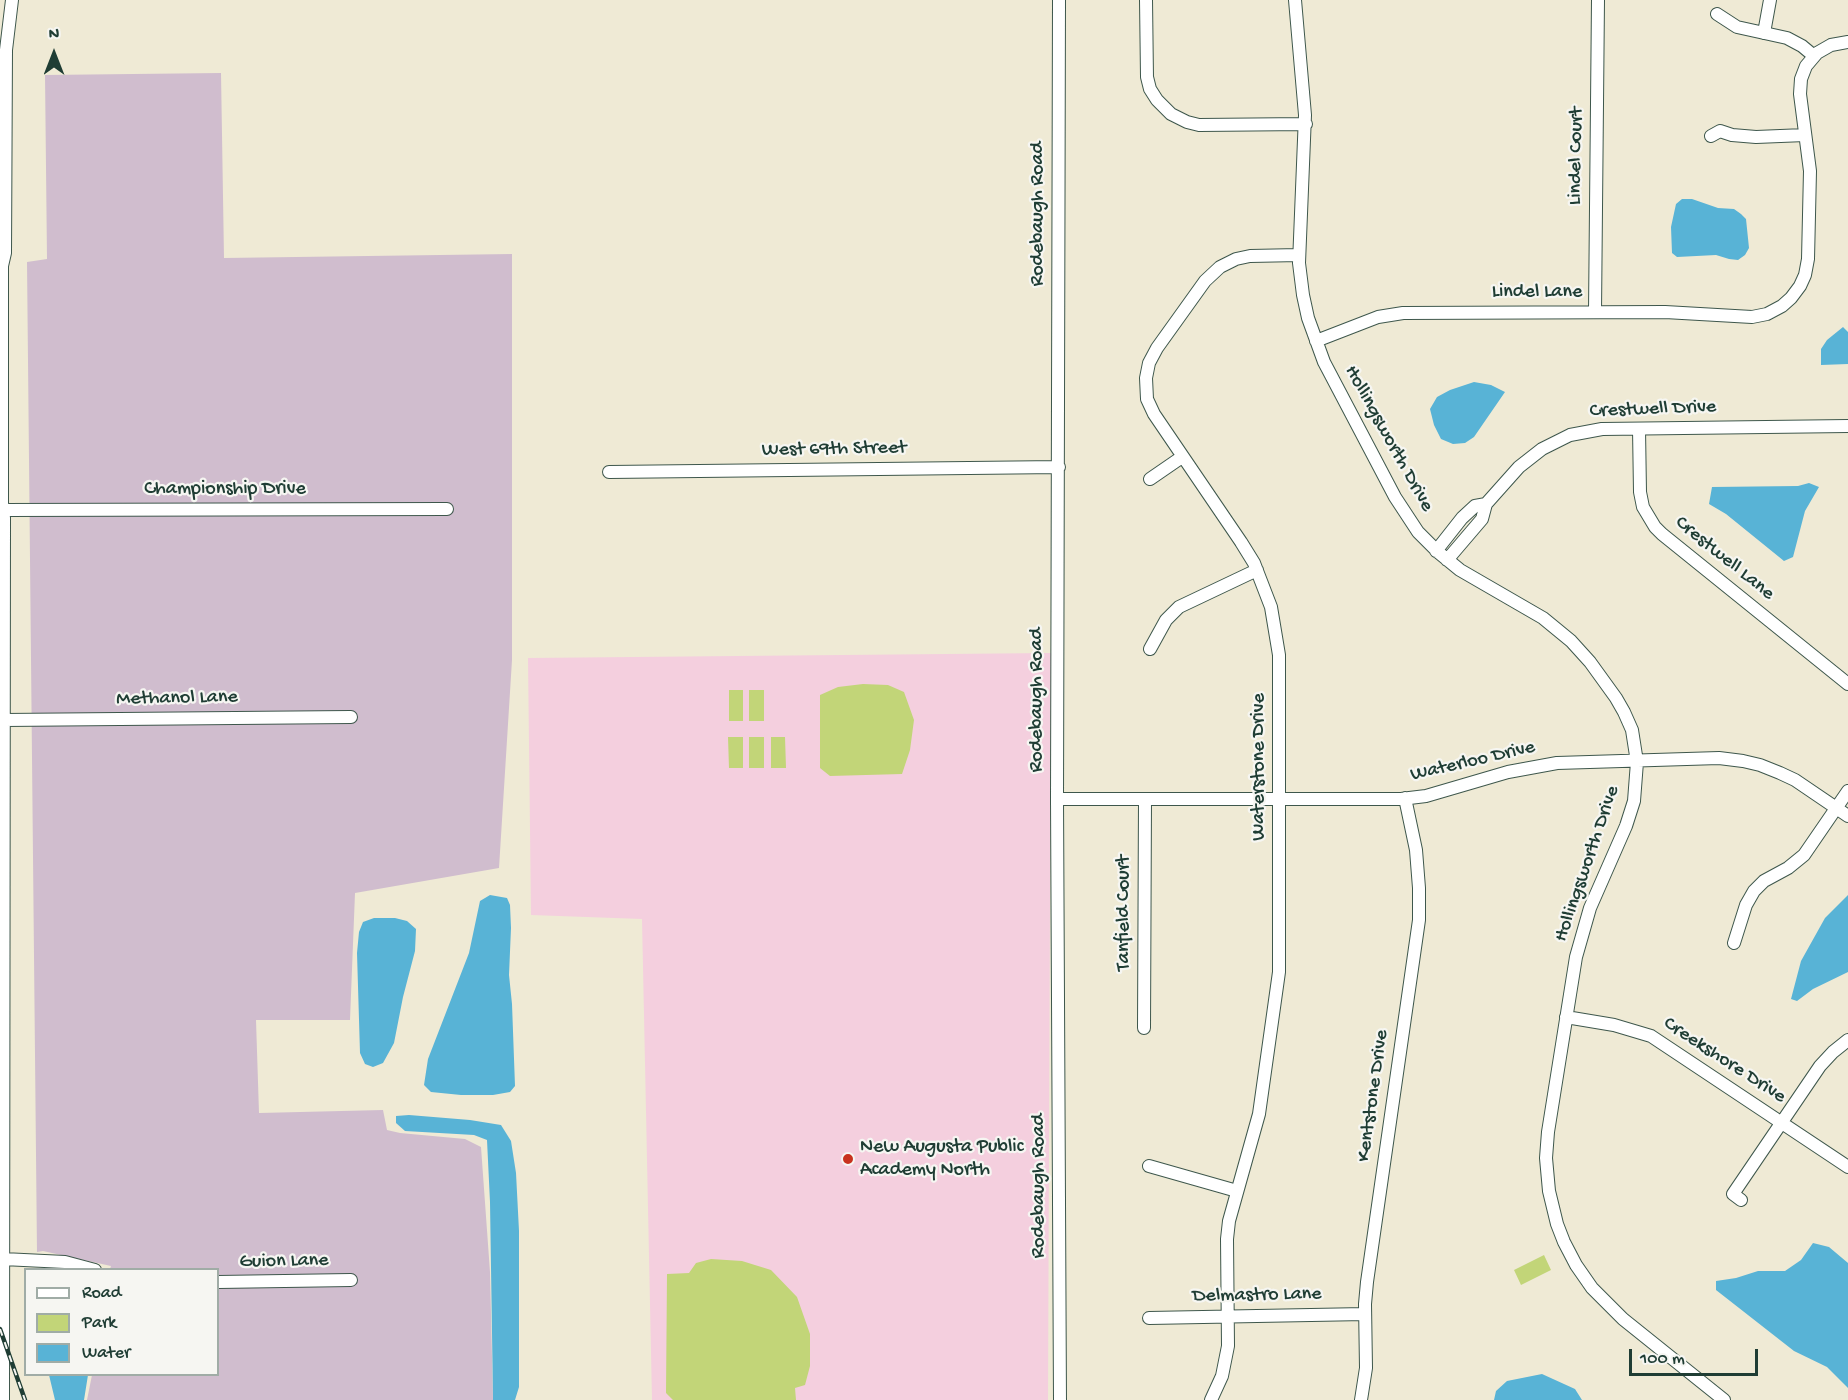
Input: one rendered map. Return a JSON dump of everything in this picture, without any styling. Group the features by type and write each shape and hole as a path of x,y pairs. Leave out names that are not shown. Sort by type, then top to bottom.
{"street":[{"path":"3,1400 2,266 5,253 5,62 12,0"},
{"name":"Rodebaugh Road","path":"1059,0 1057,799 1060,1400"},
{"path":"1146,0 1147,77 1150,89 1157,100 1171,114 1199,125 1306,124"},
{"name":"Hollingsworth Drive","path":"1294,0 1306,124 1299,255 1304,303 1328,370 1399,504 1418,532 1436,551 1467,575 1543,618 1577,646 1624,712 1633,734 1637,762 1636,788 1630,813 1593,899 1577,951 1548,1132 1546,1158 1551,1199 1562,1238 1580,1272 1612,1309 1724,1400"},
{"name":"Lindel Court","path":"1595,312 1598,0"},
{"path":"1764,33 1770,0"},
{"path":"1717,14 1737,27 1787,38 1814,56"},
{"path":"1711,136 1720,131 1732,135 1756,137 1805,135 1800,87 1803,73 1814,56 1831,45 1848,42"},
{"name":"Lindel Lane","path":"1316,341 1378,318 1403,313 1665,312 1752,317 1764,315 1782,306 1791,298 1800,286 1807,267 1810,181 1805,135"},
{"name":"Waterstone Drive","path":"1211,1400 1221,1381 1228,1346 1228,1229 1259,1114 1279,972 1278,647 1270,604 1257,570 1244,545 1154,414 1147,399 1146,378 1153,355 1203,283 1220,267 1250,255 1299,255"},
{"name":"Crestwell Drive","path":"1447,560 1482,519 1486,504 1524,462 1553,442 1588,431 1848,426"},
{"name":"Crestwell Lane","path":"1639,429 1640,492 1643,507 1655,527 1848,684"},
{"path":"1150,479 1182,457"},
{"name":"West 69th Street","path":"609,472 1059,467"},
{"name":"Crestwell Drive","path":"1436,551 1462,518 1475,506 1486,504"},
{"name":"Championship Drive","path":"3,510 447,509"},
{"path":"1150,649 1166,620 1179,607 1257,570"},
{"name":"Methanol Lane","path":"4,720 351,717"},
{"name":"Waterloo Drive","path":"1057,799 1405,798 1444,792 1508,772 1547,765 1719,758 1766,767 1789,777 1848,816"},
{"path":"1734,943 1751,895 1764,881 1788,868 1804,855 1848,791"},
{"name":"Kentstone Drive","path":"1361,1400 1366,1368 1367,1282 1419,920 1416,850 1405,798"},
{"name":"Tanfield Court","path":"1144,1028 1145,799"},
{"name":"Creekshore Drive","path":"1566,1017 1614,1024 1651,1036 1848,1167"},
{"path":"1741,1200 1733,1194 1820,1066 1848,1040"},
{"path":"1149,1166 1237,1191"},
{"path":"3,1259 65,1262 91,1268"},
{"name":"Guion Lane","path":"219,1282 351,1280"},
{"name":"Delmastro Lane","path":"1149,1318 1365,1314"}],"shaded area":[{"path":"221,73 224,258 512,254 512,660 499,868 355,893 350,1020 256,1020 259,1113 383,1110 387,1130 465,1139 481,1147 490,1272 493,1400 87,1400 92,1376 219,1376 219,1268 110,1268 111,1266 43,1251 37,1252 27,262 47,259 45,75"},
{"name":"New Augusta Public Academy North","path":"1051,653 1048,1400 652,1400 642,919 531,915 528,658"}],"green space":[{"path":"863,684 888,685 904,692 914,720 910,750 902,774 830,776 820,768 820,695 838,687"},
{"path":"729,690 743,690 743,721 729,721"},
{"path":"749,690 764,690 764,721 749,721"},
{"path":"728,737 743,737 743,768 729,768"},
{"path":"749,737 764,737 764,768 749,768"},
{"path":"771,737 785,737 786,768 771,768"},
{"path":"1544,1255 1551,1270 1521,1285 1514,1270"},
{"path":"711,1259 742,1261 771,1270 797,1297 810,1334 810,1366 805,1385 795,1388 796,1400 673,1400 666,1393 667,1274 689,1273 696,1263"}],"water":[{"path":"1682,199 1692,199 1718,208 1734,209 1741,214 1746,219 1749,248 1745,255 1738,260 1716,255 1677,257 1672,253 1671,227 1676,204"},
{"path":"1843,327 1848,332 1848,364 1821,365 1821,349 1827,340"},
{"path":"1474,382 1491,385 1505,392 1474,437 1465,443 1453,444 1441,439 1430,409 1437,397"},
{"path":"1809,483 1819,487 1805,511 1793,557 1784,561 1726,514 1709,504 1712,487 1798,486"},
{"path":"490,895 507,898 510,905 509,975 515,1086 510,1092 493,1095 431,1092 424,1085 428,1059 469,953 480,901"},
{"path":"1848,895 1848,972 1813,989 1797,1001 1791,999 1801,961 1825,918"},
{"path":"374,918 395,918 407,921 416,929 415,951 394,1043 383,1063 373,1067 365,1064 360,1053 357,953 359,932 363,922"},
{"path":"409,1115 501,1125 511,1141 516,1173 519,1231 519,1387 515,1400 493,1400 487,1140 474,1135 405,1131 396,1123 396,1116"},
{"path":"1813,1243 1829,1247 1848,1263 1848,1388 1827,1367 1794,1351 1716,1290 1716,1281 1758,1271 1785,1271 1801,1260"},
{"path":"1542,1374 1575,1389 1582,1400 1494,1400 1496,1391 1507,1381"},
{"path":"49,1376 88,1376 84,1400 55,1400"}],"railway":[{"path":"0,1329 25,1400"}],"place":[{"name":"New Augusta Public Academy North","path":"848,1159"}]}
